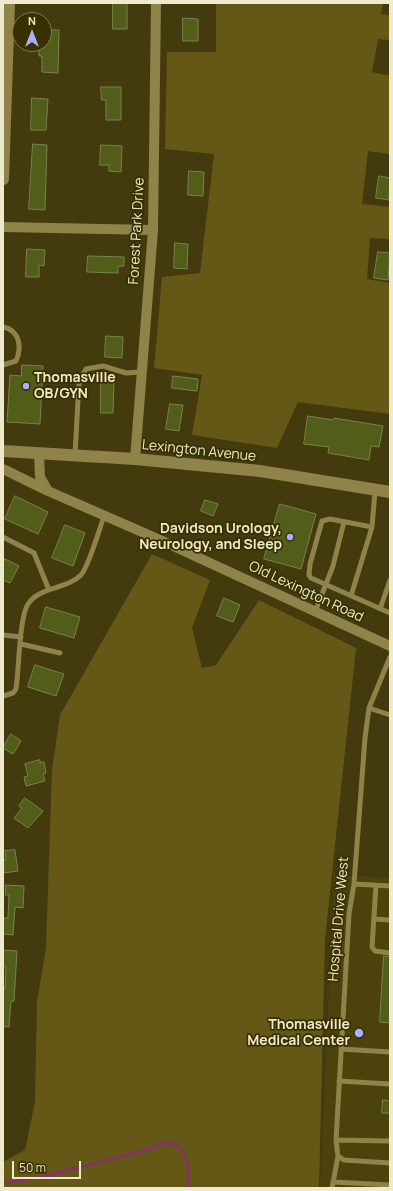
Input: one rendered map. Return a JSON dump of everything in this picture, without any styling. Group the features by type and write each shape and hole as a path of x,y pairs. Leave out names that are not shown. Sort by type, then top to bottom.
{"main road":[{"path":"3,179 9,3"},
{"name":"Lexington Avenue","path":"3,451 135,459 260,472 390,492"}],"street":[{"name":"Forest Park Drive","path":"135,459 153,230 156,3"},
{"path":"3,227 153,230"},
{"path":"38,454 40,477 48,491"},
{"name":"Old Lexington Road","path":"3,469 314,613 390,646"}],"lane":[{"path":"3,327 8,328 14,333 20,348 16,361 3,365"},
{"path":"75,456 80,382 86,369 103,366 126,373 142,372"},
{"path":"351,596 372,527 375,490"},
{"path":"3,696 13,693 16,689 23,619 27,605 35,596 73,581 82,574 105,515"},
{"path":"372,527 330,519 322,521 312,557 309,575 311,578 325,585 390,613"},
{"path":"314,613 332,566 344,522"},
{"path":"3,537 34,553 49,590"},
{"path":"380,609 390,580"},
{"path":"3,635 21,636"},
{"path":"21,644 60,653"},
{"name":"Hospital Drive West","path":"332,1188 338,1156 336,1140 349,914 354,884 362,772 369,708 390,656"},
{"path":"369,708 390,715"},
{"path":"354,884 390,886"},
{"path":"376,885 372,947 375,950 390,953"},
{"path":"374,919 390,920"},
{"path":"341,1049 390,1052"},
{"path":"339,1081 390,1084"},
{"path":"336,1140 390,1141"},
{"path":"338,1156 344,1160 390,1163"},
{"path":"333,1182 390,1185"}],"shaded area":[{"path":"216,3 383,3 381,14 390,15 390,40 378,39 372,72 390,76 390,154 368,151 362,204 390,207 390,239 370,238 367,279 390,283 390,414 298,402 277,448 192,435 202,375 154,368 162,277 200,273 214,154 165,149 167,52 216,52"},
{"path":"152,554 210,580 192,628 202,668 216,665 259,600 356,648 325,939 319,1188 3,1188 3,1162 25,1150 35,1102 37,1001 46,948 52,770 60,715"},
{"name":"Thomasville Medical Center","path":"334,875 390,878 390,1188 320,1188"}],"building":[{"path":"113,3 127,3 127,29 113,29"},
{"path":"183,18 198,19 198,41 183,41"},
{"path":"52,30 59,30 58,73 42,72 42,56 39,56 39,52 52,52"},
{"path":"101,87 121,87 121,120 106,120 106,100 102,100"},
{"path":"32,98 48,99 46,130 31,130"},
{"path":"33,144 47,145 45,210 29,209"},
{"path":"101,145 122,146 121,172 109,171 109,165 100,165"},
{"path":"189,171 204,172 203,196 188,195"},
{"path":"379,176 390,178 389,200 376,198"},
{"path":"175,243 188,244 187,269 174,268"},
{"path":"27,249 45,250 44,266 39,265 39,277 26,277"},
{"path":"378,252 390,253 388,280 374,278"},
{"path":"88,256 124,257 124,266 118,266 118,273 87,272"},
{"path":"106,336 123,337 122,358 105,357"},
{"name":"Thomasville OB/GYN","path":"22,365 43,366 40,424 7,422 10,375 21,376"},
{"path":"173,376 198,379 197,391 172,388"},
{"path":"101,382 114,382 113,413 101,413"},
{"path":"170,404 183,405 179,431 166,429"},
{"path":"308,416 333,420 334,418 383,426 379,447 371,446 369,460 328,453 329,447 304,444"},
{"path":"15,496 48,512 38,534 5,519"},
{"path":"205,500 218,504 213,516 201,511"},
{"name":"Davidson Urology, Neurology, and Sleep","path":"280,504 316,514 301,569 264,559"},
{"path":"65,525 85,533 73,566 52,558"},
{"path":"5,559 19,566 10,583 3,580 3,564"},
{"path":"224,598 240,605 233,622 217,616"},
{"path":"46,607 80,617 74,638 40,628"},
{"path":"35,665 64,674 56,696 28,687"},
{"path":"11,734 21,741 13,754 3,748"},
{"path":"40,760 40,763 44,762 46,773 43,774 45,781 26,786 24,777 28,776 25,764"},
{"path":"25,798 43,811 28,828 14,818 22,808 19,806"},
{"path":"15,850 18,871 4,873 3,860 6,860 5,851"},
{"path":"6,885 24,886 23,908 15,907 13,935 3,934 3,918 8,918 9,895 6,895"},
{"path":"3,950 17,951 14,1001 11,1001 9,1027 3,1026 3,989 5,989 6,967 3,967"},
{"path":"384,956 390,957 390,1023 380,1022"},
{"path":"383,1100 390,1101 390,1113 382,1113"}],"waterway":[{"path":"3,1183 42,1177 149,1149 166,1143 174,1144 183,1153 188,1167 189,1188"}],"place":[{"name":"Thomasville OB/GYN","path":"26,386"},
{"name":"Davidson Urology, Neurology, and Sleep","path":"290,537"},
{"name":"Thomasville Medical Center","path":"359,1033"}]}
